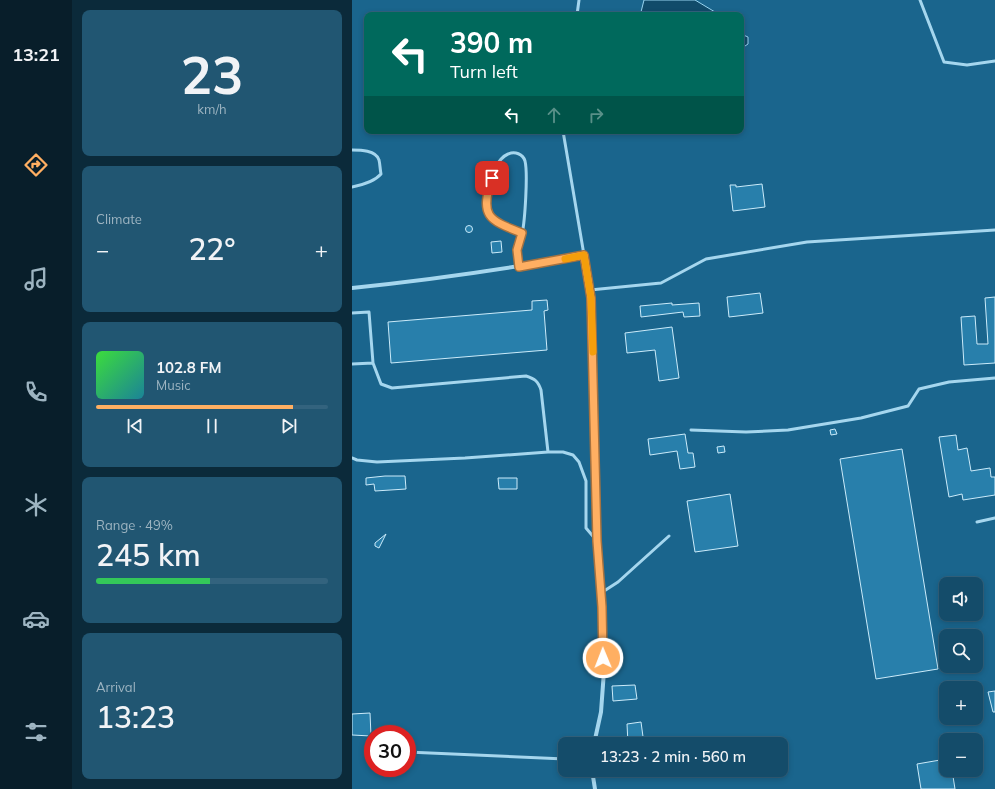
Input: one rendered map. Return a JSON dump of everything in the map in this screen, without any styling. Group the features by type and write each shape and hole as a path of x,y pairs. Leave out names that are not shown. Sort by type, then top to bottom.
{"street":[{"path":"352,288 426,280 449,275 519,267 584,255 591,298 597,541 602,607 604,671 601,712 596,737"},
{"path":"593,777 595,789"}],"lane":[{"path":"577,12 579,0"},
{"path":"920,0 944,62 967,65 995,61"},
{"path":"564,134 584,255"},
{"path":"352,150 375,153 379,159 381,174 377,178 352,187"},
{"path":"519,267 517,250 522,233 526,178 525,161 521,155 517,153 510,153 505,155 497,165 488,192 487,206 490,216 497,223 522,233"},
{"path":"590,290 661,283 706,259 808,242 995,230"},
{"path":"352,313 369,312 373,362 381,384 392,388 526,376 534,379 539,383 541,390 548,452"},
{"path":"352,364 373,362"},
{"path":"691,430 746,432 788,430 861,418 908,406 919,389 949,382 995,378"},
{"path":"352,458 377,462 548,452 563,452 573,455 579,462 586,481 586,528 597,541"},
{"path":"977,522 995,518"},
{"path":"601,593 623,578 669,536"},
{"path":"416,752 558,759"}],"water":[{"path":"644,0 695,0 715,12 641,12"},
{"path":"744,35 748,37 748,44 745,46"}],"building":[{"path":"762,184 765,207 733,211 730,185 736,185 736,187"},
{"path":"469,225 472,226 472,232 469,233 466,232 465,229 466,226"},
{"path":"501,241 502,252 492,253 491,242"},
{"path":"760,293 763,313 729,317 727,297"},
{"path":"995,297 995,363 964,365 961,317 975,316 977,344 988,344 985,298"},
{"path":"547,300 548,310 544,311 547,350 391,363 388,322 532,310 532,301"},
{"path":"672,303 672,305 699,303 700,316 684,317 683,312 641,317 640,306"},
{"path":"672,327 679,378 659,381 655,350 627,353 625,333"},
{"path":"835,429 837,434 831,435 830,430"},
{"path":"685,434 688,453 693,453 695,467 680,469 677,451 650,455 648,439"},
{"path":"956,435 958,450 967,448 971,471 990,468 991,477 995,477 995,495 963,500 962,494 949,497 939,437"},
{"path":"724,446 725,452 718,453 717,447"},
{"path":"902,449 938,669 876,679 840,459"},
{"path":"405,476 406,489 375,491 374,484 366,485 366,478"},
{"path":"498,478 517,478 517,489 499,489"},
{"path":"730,494 738,546 695,552 687,501"},
{"path":"386,534 379,548 375,546 375,543"},
{"path":"635,685 637,699 613,701 612,686"},
{"path":"995,691 995,712 993,712 988,692"},
{"path":"370,713 371,725 364,725 364,736 352,735 352,714"},
{"path":"641,722 643,737 628,737 627,724"},
{"path":"939,760 939,777 953,777 955,789 921,789 917,764"}],"slow traffic":[{"path":"565,259 584,255 591,298 593,352"}],"route":[{"path":"492,178 488,192 487,206 490,216 497,223 522,233 517,250 519,267 584,255 591,298 597,541 602,607 603,658"}]}
